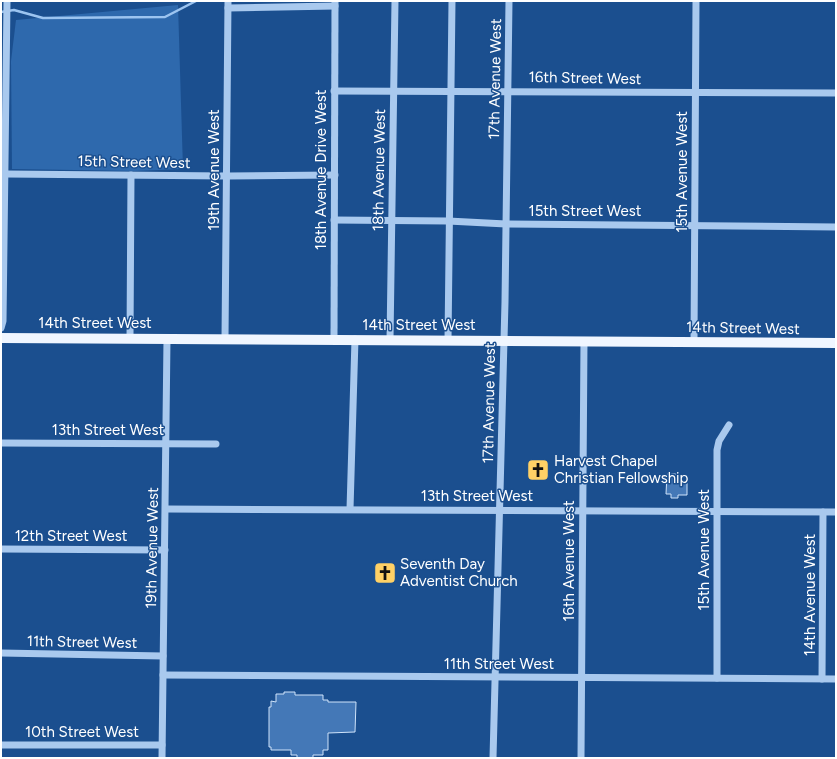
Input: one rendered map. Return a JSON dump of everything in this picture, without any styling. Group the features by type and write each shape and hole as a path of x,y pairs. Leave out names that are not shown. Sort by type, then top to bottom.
{"main road":[{"name":"14th Street West","path":"1,338 836,343"}],"street":[{"name":"18th Avenue West","path":"390,340 394,1"},
{"path":"448,340 448,221 452,1"},
{"name":"17th Avenue West","path":"493,758 504,340 509,1"},
{"name":"15th Avenue West","path":"694,342 696,1"},
{"path":"1,328 4,321 6,174 4,42 7,2"},
{"path":"228,4 335,4"},
{"name":"19th Avenue West","path":"225,339 228,4"},
{"name":"18th Avenue Drive West","path":"334,339 335,4"},
{"name":"16th Street West","path":"334,90 836,93"},
{"name":"15th Street West","path":"6,174 227,176 334,175"},
{"path":"130,339 131,175"},
{"name":"15th Street West","path":"334,220 448,221 506,224 836,226"},
{"name":"19th Avenue West","path":"162,758 167,339"},
{"path":"350,509 355,339"},
{"name":"16th Avenue West","path":"581,758 584,341"},
{"name":"15th Avenue West","path":"717,678 717,450 719,441 729,425"},
{"name":"13th Street West","path":"1,443 216,444"},
{"name":"13th Street West","path":"166,509 500,509 583,511 836,512"},
{"name":"14th Avenue West","path":"822,679 823,512"},
{"name":"12th Street West","path":"1,549 165,550"},
{"name":"11th Street West","path":"1,653 163,656"},
{"name":"11th Street West","path":"163,675 836,679"},
{"name":"10th Street West","path":"1,745 162,745"}],"shaded area":[{"path":"178,5 183,169 135,171 12,169 11,61 16,20"}],"building":[{"path":"667,474 678,474 678,482 687,482 687,495 678,495 678,498 671,498 671,494 666,494"},
{"path":"284,692 295,692 295,695 323,695 323,700 328,700 328,702 356,702 355,732 328,733 328,750 323,750 323,755 313,755 313,758 297,758 297,755 291,755 291,750 271,750 271,747 269,747 269,707 271,707 271,701 276,702 276,694 284,694"}],"waterway":[{"path":"1,12 14,10 43,18 165,17 196,1"}],"place":[{"name":"Harvest Chapel Christian Fellowship","path":"538,470"},
{"name":"Seventh Day Adventist Church","path":"385,573"}]}
